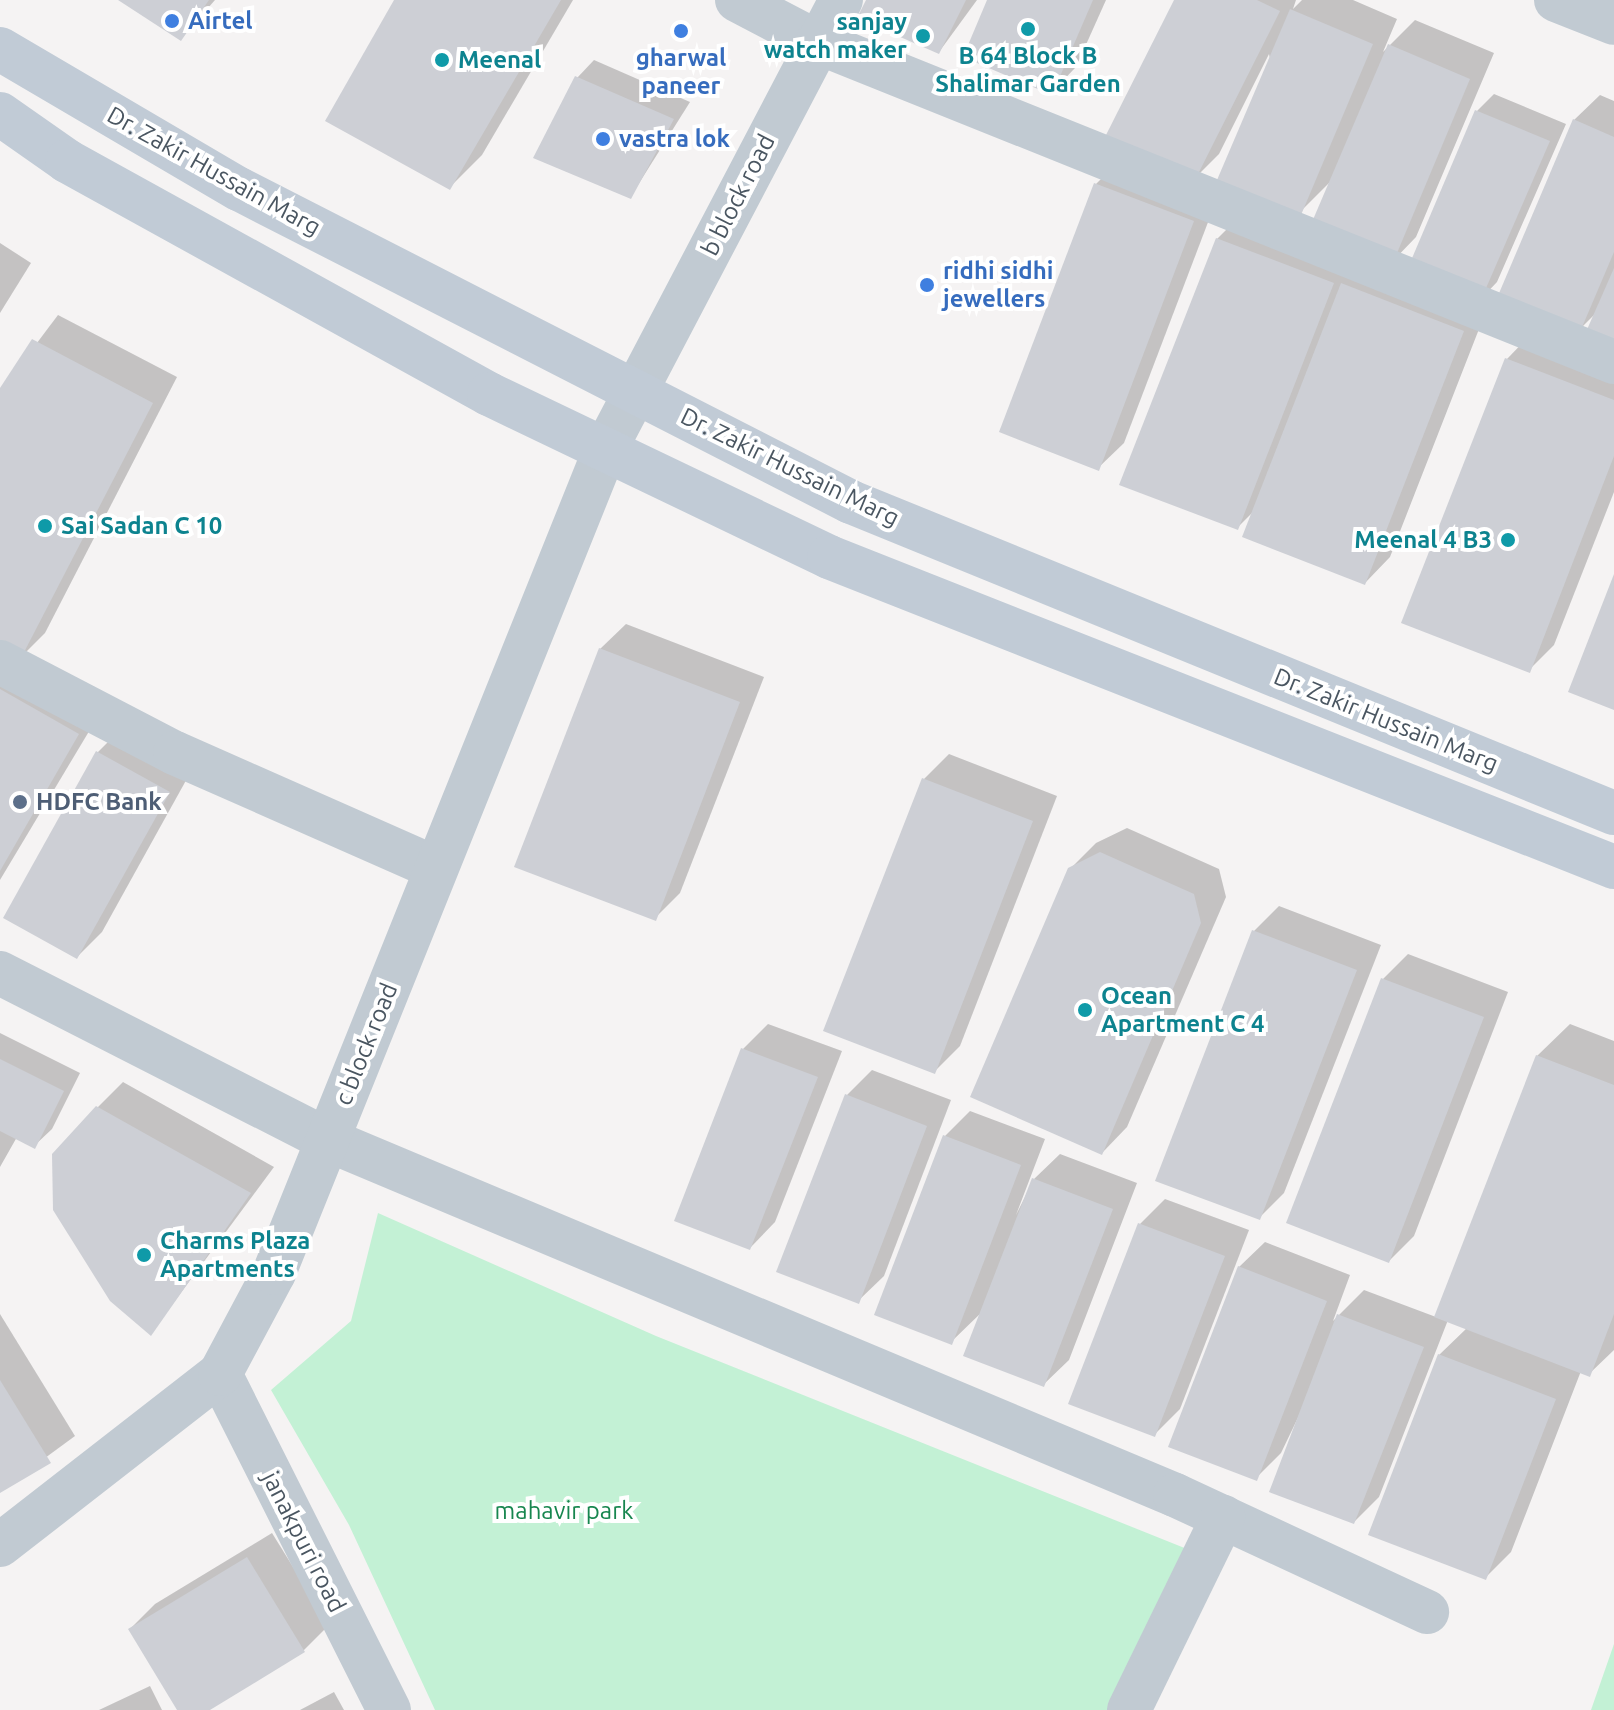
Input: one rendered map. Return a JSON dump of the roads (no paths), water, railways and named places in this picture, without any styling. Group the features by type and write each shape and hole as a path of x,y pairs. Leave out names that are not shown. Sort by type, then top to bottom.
{"street":[{"path":"737,0 817,42 1614,362"},
{"name":"b block road","path":"605,450 841,0"},
{"path":"1556,0 1614,23"},
{"name":"Dr. Zakir Hussain Marg","path":"0,49 239,189 851,502 1614,813"},
{"path":"0,114 67,161 489,394 829,557 1614,867"},
{"name":"c block road","path":"0,1545 220,1374 274,1273 605,450"},
{"path":"0,662 175,753 436,868"},
{"path":"0,973 328,1140 1223,1517 1427,1612"},
{"name":"janakpuri road","path":"220,1374 389,1710"},
{"path":"1129,1710 1223,1517"}],"place":[{"name":"Airtel","path":"172,21"},
{"name":"B 64 Block B Shalimar Garden","path":"1028,29"},
{"name":"gharwal paneer","path":"681,31"},
{"name":"sanjay watch maker","path":"923,36"},
{"name":"Meenal","path":"442,60"},
{"name":"vastra lok","path":"603,139"},
{"name":"ridhi sidhi jewellers","path":"927,285"},
{"name":"Sai Sadan C 10","path":"45,526"},
{"name":"Meenal 4 B3","path":"1508,540"},
{"name":"HDFC Bank","path":"20,802"},
{"name":"Ocean Apartment C 4","path":"1085,1010"},
{"name":"Charms Plaza Apartments","path":"144,1255"}],"park label":[{"name":"mahavir park","path":"564,1511"}]}
